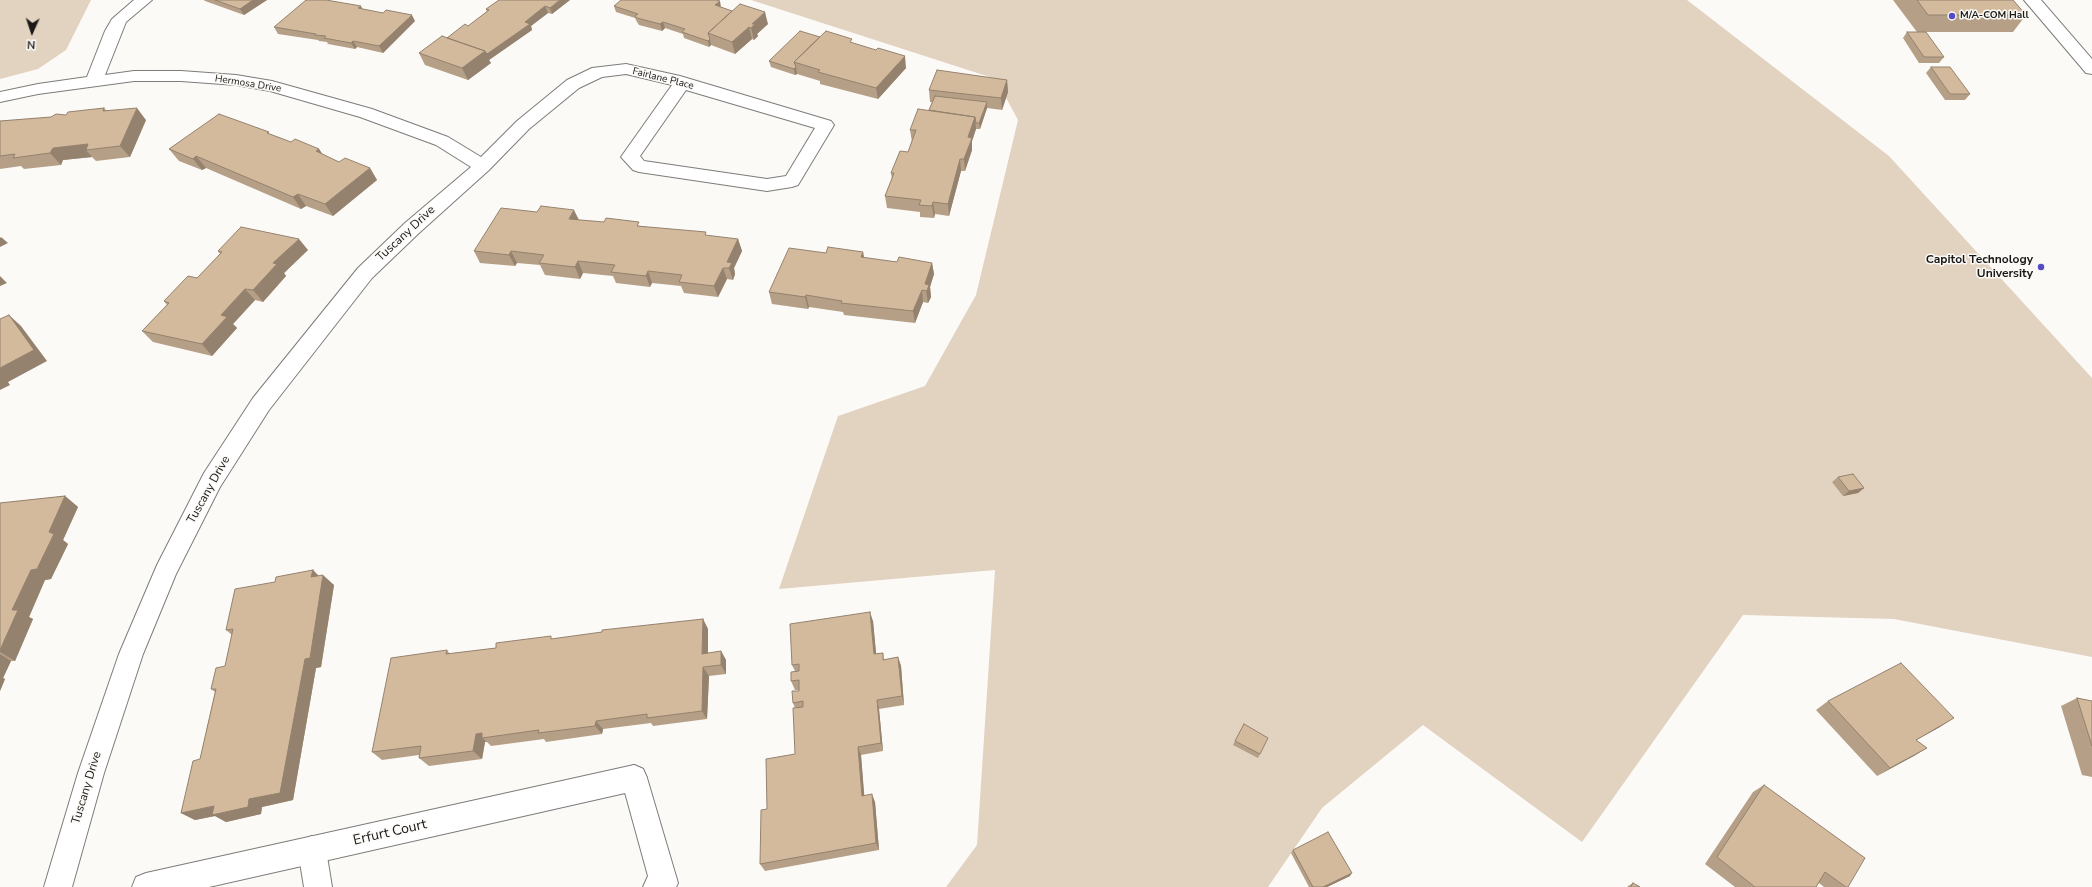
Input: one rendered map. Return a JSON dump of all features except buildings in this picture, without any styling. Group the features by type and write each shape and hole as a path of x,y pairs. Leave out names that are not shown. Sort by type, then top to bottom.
{"street":[{"path":"94,81 113,31 120,19 144,0"},
{"path":"2032,0 2092,69"},
{"name":"Fairlane Place","path":"483,166 523,125 573,84 598,72 626,69 682,83 825,125 792,181 767,185 639,166 630,157 682,83"},
{"name":"Hermosa Drive","path":"0,97 94,81 134,76 181,76 236,80 272,86 366,113 415,130 442,141 483,166"},
{"name":"Tuscany Drive","path":"58,887 90,773 131,654 166,572 212,480 261,404 365,273 412,228 483,166"},
{"name":"Erfurt Court","path":"146,887 634,778 664,884 657,887"},
{"path":"312,850 318,887"}],"shaded area":[{"path":"0,0 91,0 66,50 38,69 0,79"},
{"path":"751,0 1687,0 1889,156 2092,378 2092,657 1894,619 1743,615 1582,842 1423,725 1322,808 1268,887 946,887 977,845 995,570 779,589 838,416 925,386 976,295 1018,120 996,79"}],"place":[{"name":"M/A-COM Hall","path":"1952,16"},
{"name":"Capitol Technology University","path":"2041,267"}]}
